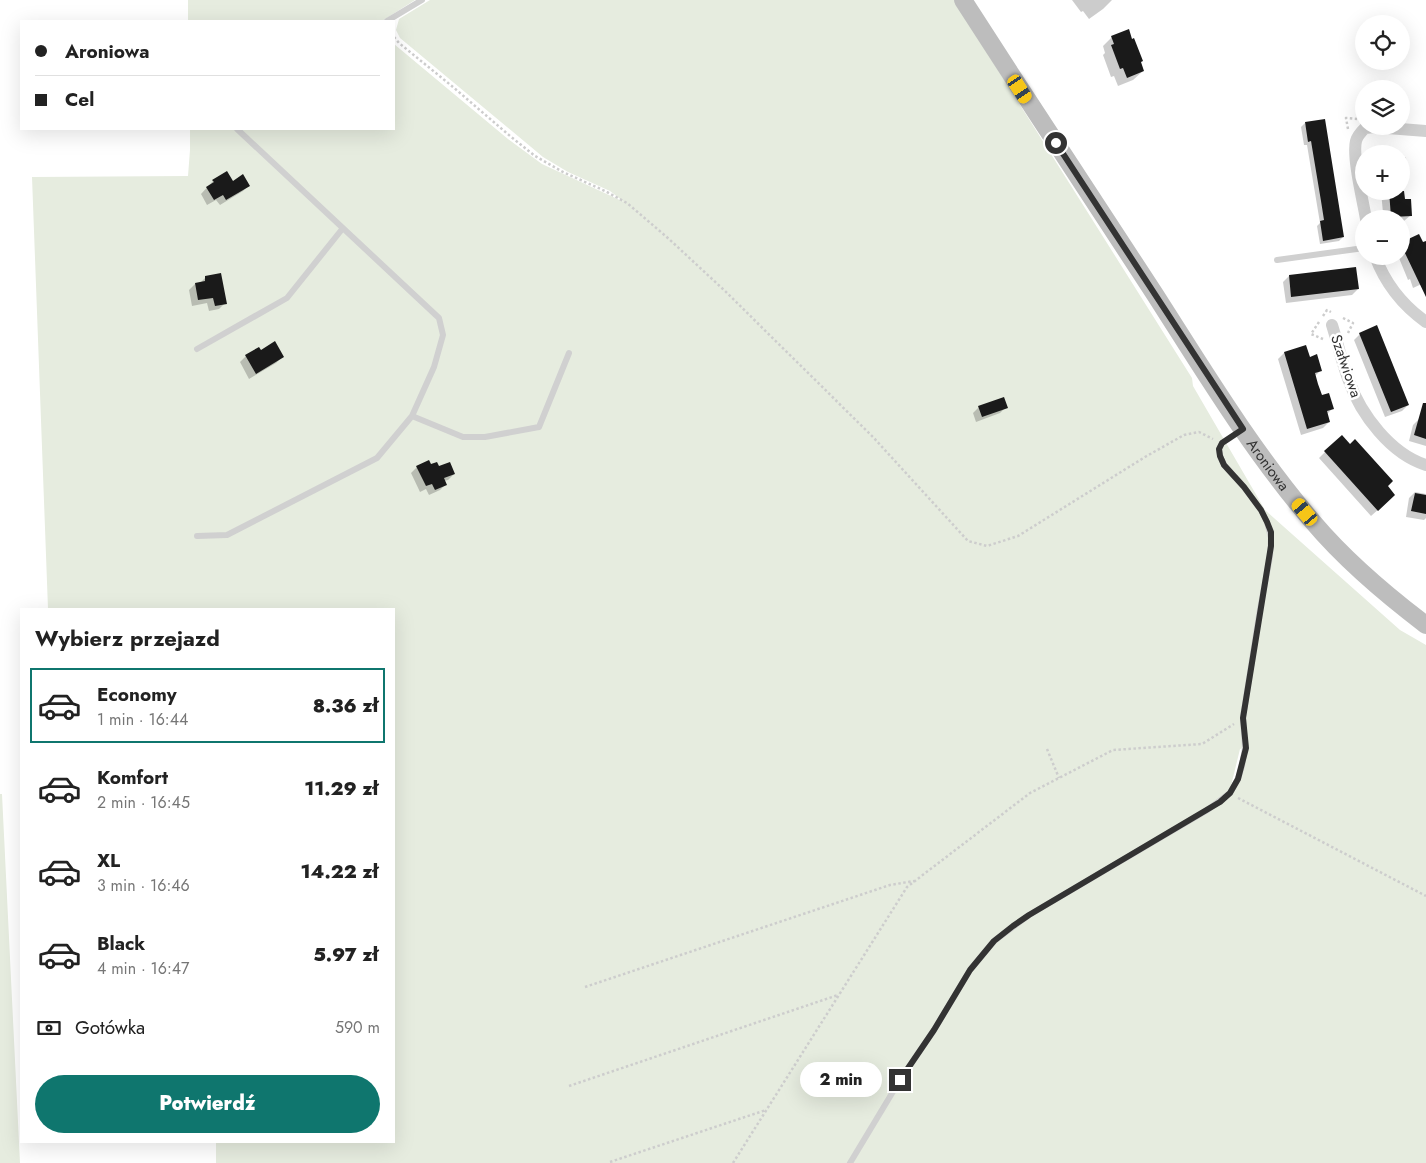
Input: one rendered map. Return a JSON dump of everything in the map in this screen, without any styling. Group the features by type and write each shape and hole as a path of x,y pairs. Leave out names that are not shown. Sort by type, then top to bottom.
{"street":[{"name":"Aroniowa","path":"963,0 1243,429 1287,490 1320,530 1355,566 1426,625"},
{"path":"1364,210 1355,150 1356,140 1365,128 1426,131"},
{"path":"1379,265 1396,295 1426,322"},
{"name":"Szałwiowa","path":"1332,325 1348,381 1356,400 1370,421 1391,444 1426,465"}],"lane":[{"path":"389,20 422,0"},
{"path":"197,536 228,535 377,458 412,416 434,367 444,335 439,318 238,130"},
{"path":"197,349 288,298 343,228"},
{"path":"1277,260 1355,249"},
{"path":"412,416 463,437 485,437 540,427 569,353"},
{"path":"850,1163 970,970 994,941 1029,915 1206,811 1230,793 1238,779 1246,748 1243,718 1270,557 1271,538 1267,522 1261,510 1224,465 1220,456 1219,449 1222,443 1243,429"}],"path":[{"path":"395,38 398,43 535,156 557,169 627,203 669,239 726,291 872,437 968,541 986,546 1018,536 1184,435 1199,432 1222,443"},
{"path":"733,1163 907,887 1030,793 1113,750 1202,744 1243,718"},
{"path":"1047,749 1059,778"},
{"path":"1230,793 1426,896"},
{"path":"585,986 890,886 916,881"},
{"path":"570,1086 840,995"},
{"path":"610,1162 767,1109"}],"shaded area":[{"path":"188,0 415,0 384,20 188,20"},
{"path":"430,0 954,0 1192,378 1193,386 1265,510 1400,630 1426,645 1426,1163 216,1163 216,1143 395,1143 395,608 48,608 32,177 188,176 190,130 395,130 395,45 508,139 542,164 624,202 610,191 568,172 543,157 400,38 396,30 399,19","holes":["1249,746 1249,747 1231,786 1240,749"]},
{"path":"0,794 2,794 20,1163 0,1163"}],"building":[{"path":"1129,29 1143,61 1141,62 1144,71 1127,78 1123,68 1120,69 1111,45 1114,44 1111,36"},
{"path":"1325,119 1344,237 1323,241 1320,221 1324,220 1311,141 1308,142 1305,122"},
{"path":"227,171 233,181 243,174 250,186 226,200 223,195 214,200 206,187 214,182 212,180"},
{"path":"1411,199 1412,216 1410,216 1410,210 1390,210 1390,200"},
{"path":"1419,234 1423,242 1426,241 1426,297 1410,264 1410,238"},
{"path":"1356,267 1359,289 1291,297 1289,275"},
{"path":"221,273 227,304 215,306 213,298 198,300 195,283 205,281 205,276"},
{"path":"1377,325 1409,405 1391,412 1359,333"},
{"path":"275,341 284,357 256,374 245,355 259,347 261,350"},
{"path":"1306,345 1310,357 1317,354 1322,371 1315,373 1318,384 1322,395 1329,393 1334,409 1327,411 1330,422 1307,429 1284,352"},
{"path":"1004,397 1008,408 982,417 978,406"},
{"path":"1423,403 1426,403 1426,439 1414,435"},
{"path":"1342,435 1350,444 1355,439 1393,481 1388,486 1395,495 1378,511 1324,451"},
{"path":"429,460 431,464 437,462 439,466 450,462 455,474 444,478 447,485 435,490 432,484 426,486 416,466"},
{"path":"1415,493 1426,495 1426,514 1411,511"}],"route":[{"path":"900,1080 934,1030 970,970 994,941 1029,915 1220,802 1230,793 1238,779 1246,748 1243,718 1270,557 1271,532 1261,510 1224,465 1220,456 1219,449 1222,443 1243,429 1056,143"}]}
